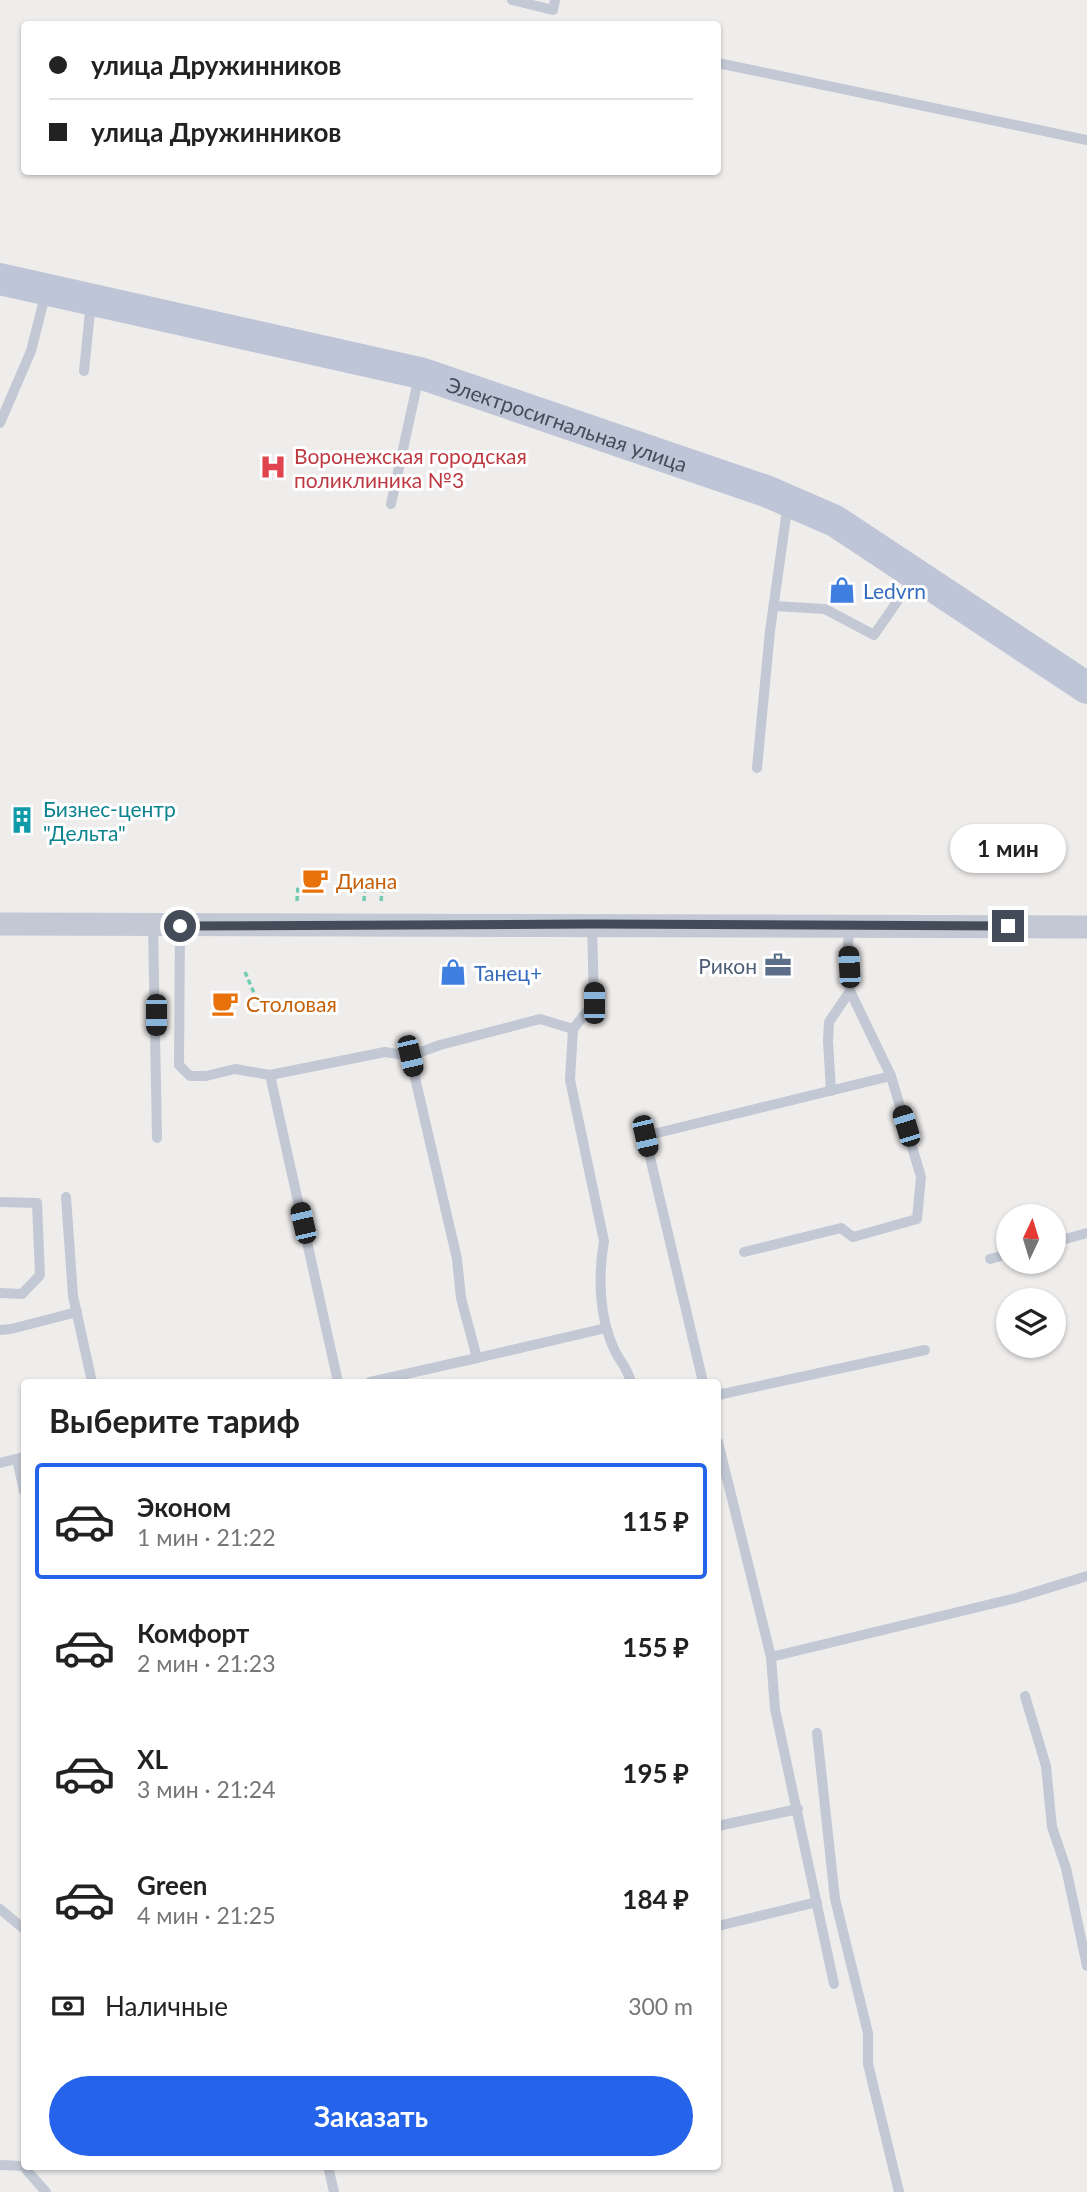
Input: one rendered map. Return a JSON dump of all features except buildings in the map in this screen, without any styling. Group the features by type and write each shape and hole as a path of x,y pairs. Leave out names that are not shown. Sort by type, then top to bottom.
{"street":[{"name":"Электросигнальная улица","path":"0,279 420,373 766,491 835,521 1087,688"},
{"path":"0,924 1087,927"}],"lane":[{"path":"512,0 552,10 555,0"},
{"path":"721,63 1087,140"},
{"path":"0,423 32,351 47,290"},
{"path":"84,371 91,299"},
{"path":"391,503 420,373"},
{"path":"757,768 788,501"},
{"path":"774,606 825,609 874,635 915,574"},
{"path":"592,924 594,1003 573,1029 570,1080 604,1241 599,1267 606,1328 614,1351 628,1369 630,1379"},
{"path":"153,925 157,1138"},
{"path":"744,1252 841,1228 853,1237 917,1219 921,1177 891,1076 850,991 850,925"},
{"path":"180,926 183,988 179,1065 190,1076 206,1076 235,1069 270,1074 385,1052 410,1056 440,1045 540,1019 573,1029"},
{"path":"831,1091 829,1022 850,991"},
{"path":"410,1056 457,1259 461,1298 477,1358"},
{"path":"270,1074 337,1379"},
{"path":"702,1379 645,1136 891,1076"},
{"path":"66,1198 73,1296 91,1379"},
{"path":"0,1202 37,1203 40,1276 22,1294 0,1293"},
{"path":"1066,1239 1087,1233"},
{"path":"990,1259 996,1257"},
{"path":"0,1329 10,1329 77,1312"},
{"path":"383,1379 606,1328"},
{"path":"721,1394 925,1350"},
{"path":"721,1454 771,1657 775,1709 834,1984"},
{"path":"0,1463 21,1458"},
{"path":"771,1657 1016,1598 1087,1576"},
{"path":"1025,1696 1046,1766 1052,1827 1066,1868 1087,1966"},
{"path":"817,1733 835,1899 868,2033 868,2064 899,2192"},
{"path":"721,1825 798,1809"},
{"path":"721,1925 817,1902"},
{"path":"0,1909 21,1926"},
{"path":"0,2165 21,2166"},
{"path":"27,2170 46,2192"},
{"path":"329,2170 334,2192"}],"path":[{"path":"297,901 298,885"},
{"path":"364,901 365,885"},
{"path":"381,901 383,886"},
{"path":"246,972 254,993"}],"place":[{"name":"Воронежская городская поликлиника №3","path":"273,467"},
{"name":"Ledvrn","path":"842,590"},
{"name":"Бизнес-центр \"Дельта\"","path":"22,820"},
{"name":"Диана","path":"315,880"},
{"name":"Рикон","path":"778,965"},
{"name":"Танец+","path":"453,972"},
{"name":"Столовая","path":"225,1003"}],"route":[{"path":"180,926 1008,926"}]}
